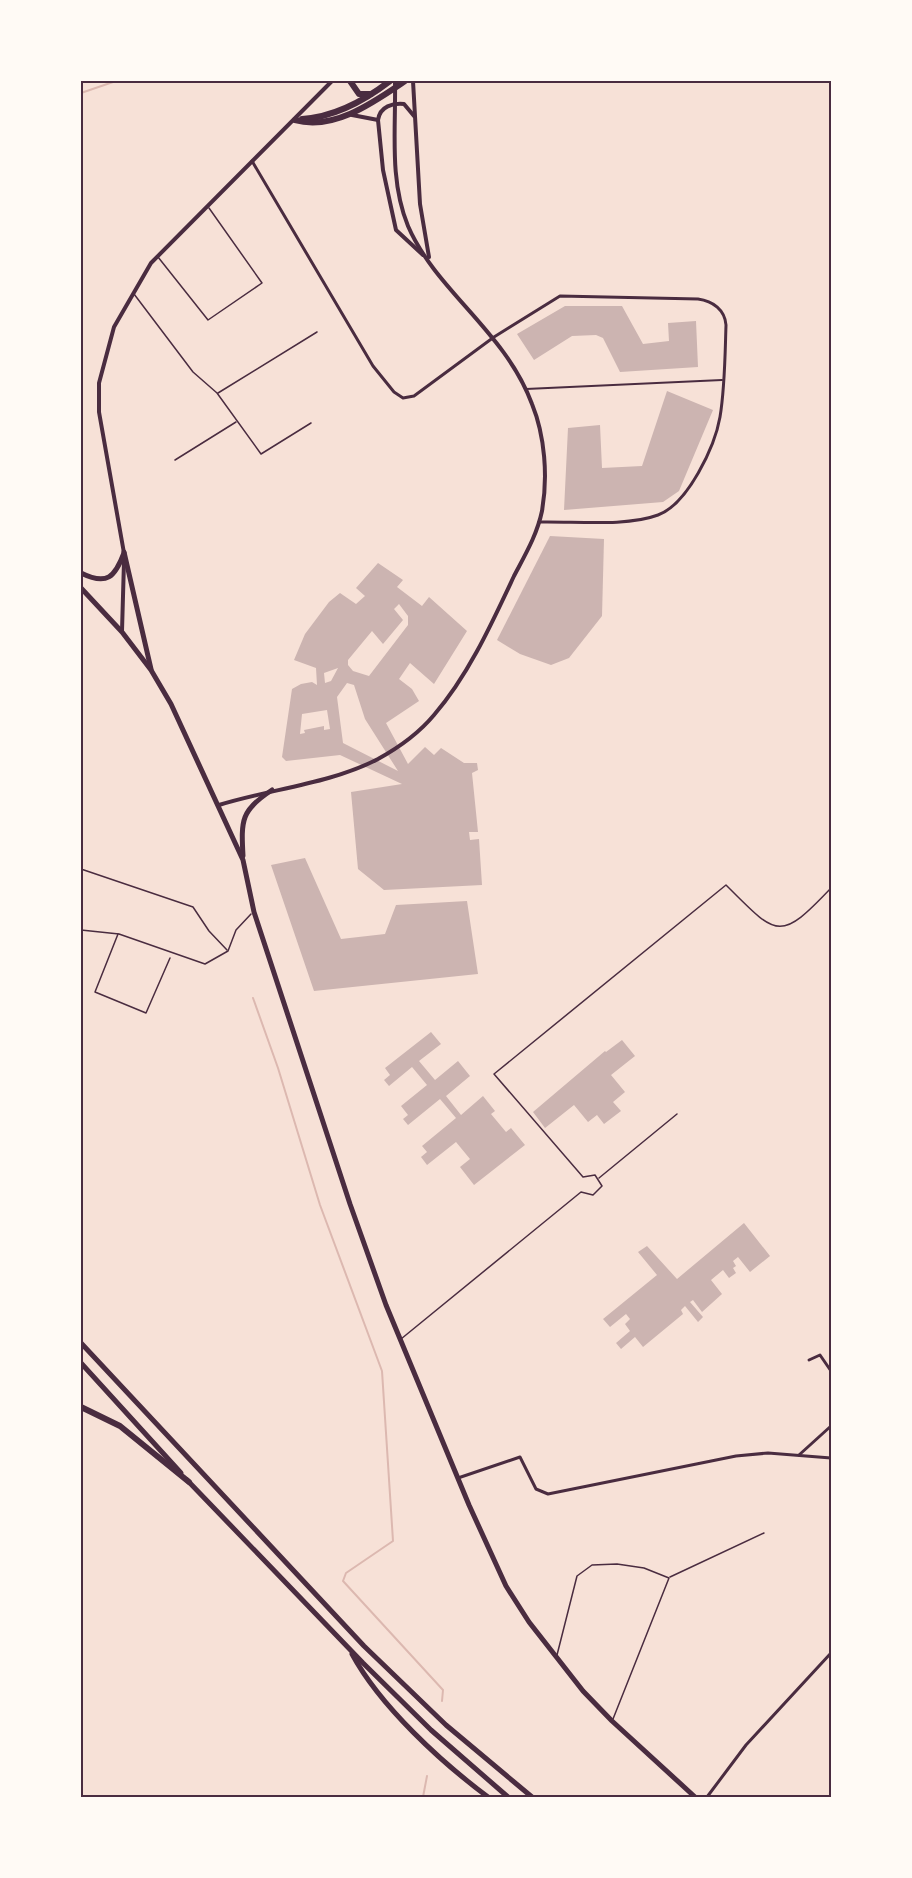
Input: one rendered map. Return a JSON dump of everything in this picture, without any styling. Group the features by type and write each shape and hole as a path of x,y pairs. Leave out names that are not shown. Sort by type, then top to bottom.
{"highway":[{"path":"350,81 358,94 375,93"},
{"path":"295,120 329,115 375,93 390,81"},
{"path":"295,120 312,124 334,119 378,99 405,81"},
{"path":"81,1407 120,1426 189,1482"}],"main road":[{"path":"81,573 98,579 107,578 116,572 124,552"},
{"path":"124,552 151,670"},
{"path":"81,588 122,632 151,670 171,704 243,860 254,912 350,1204 400,1339 506,1586 556,1659 612,1721 695,1797"},
{"path":"243,860 243,819 249,807 272,790"},
{"path":"81,1343 364,1646 446,1725 532,1797"},
{"path":"81,1363 189,1482 348,1648 431,1730 508,1797"},
{"path":"348,1648 362,1673 425,1743 489,1797"}],"street":[{"path":"122,632 124,552 99,412 99,383 114,327 158,256 332,81"},
{"path":"395,81 394,159 401,204 408,226 430,261"},
{"path":"413,81 420,204 430,261"},
{"path":"219,805 319,780 377,759 400,744 434,716 464,672 502,603 539,522 544,484 541,433 526,389 494,337 430,261 396,230 383,170 378,120 384,108 394,103 404,104 415,117"},
{"path":"334,119 357,114 378,120"},
{"path":"252,161 369,359 399,397 414,396 494,337 562,296 702,300 717,307 726,320 720,417 709,447 688,490 669,510 652,517 634,520 539,522"},
{"path":"526,389 722,380"},
{"path":"809,1360 820,1355 831,1371"},
{"path":"799,1455 831,1426"},
{"path":"458,1478 520,1457 536,1489 548,1494 736,1456 768,1453 831,1458"},
{"path":"707,1797 746,1745 831,1653"}],"lane":[{"path":"158,256 208,320 262,283 208,206"},
{"path":"133,293 192,372 217,393 261,454 311,423"},
{"path":"217,393 317,332"},
{"path":"175,460 237,421"},
{"path":"81,869 193,907 209,931 228,951"},
{"path":"400,1339 581,1192 589,1195 598,1194 602,1186 599,1178 591,1174 583,1177 495,1074 726,885 762,922 781,926 802,918 831,888"},
{"path":"81,930 119,934 205,964 228,951 236,930 254,912"},
{"path":"119,934 94,993 146,1012 170,958"},
{"path":"599,1178 677,1114"},
{"path":"612,1721 669,1578 764,1533"},
{"path":"556,1659 578,1576 592,1565 617,1564 644,1568 669,1578"}],"building":[{"path":"565,306 622,306 643,344 669,341 668,323 696,321 698,367 620,372 603,338 596,335 572,336 534,360 517,334"},
{"path":"667,391 713,410 679,491 663,502 564,510 568,428 600,425 602,468 642,466"},
{"path":"550,536 604,539 602,616 569,658 551,665 520,654 497,640"},
{"path":"378,563 403,580 397,587 422,606 429,597 467,631 434,684 410,663 399,679 412,689 419,701 386,723 408,764 425,747 434,755 441,748 464,763 477,763 478,770 472,773 478,832 469,832 470,840 479,839 482,885 384,890 358,869 351,792 402,784 340,755 286,761 282,757 292,689 312,682 317,685 316,668 294,660 305,634 329,602 340,593 356,604 365,596 356,588","holes":["399,604 408,616 408,625 369,676 353,671 348,665 348,660 372,631 383,644 403,620 394,609","338,668 331,681 325,683 324,673","347,683 354,685 365,719 398,771 343,743 337,697","327,710 330,729 324,730 324,726 304,730 305,733 300,734 302,714"]},
{"path":"305,858 341,939 385,934 396,905 467,901 478,974 314,991 271,865"},
{"path":"431,1032 441,1044 419,1061 435,1080 458,1061 470,1076 446,1096 461,1115 483,1096 495,1111 491,1114 506,1132 511,1128 525,1145 474,1185 460,1167 470,1159 456,1142 427,1165 421,1157 427,1152 422,1146 456,1118 440,1099 408,1125 403,1119 408,1115 401,1106 427,1085 412,1067 389,1086 384,1080 390,1075 385,1068"},
{"path":"622,1040 635,1056 611,1075 625,1092 613,1102 621,1111 604,1124 597,1115 588,1122 574,1105 545,1128 533,1112 605,1051"},
{"path":"744,1223 770,1256 750,1272 738,1257 733,1261 736,1273 729,1278 723,1270 711,1280 722,1294 702,1312 693,1300 690,1302 703,1317 698,1322 685,1306 681,1310 683,1314 643,1347 635,1337 621,1349 616,1343 630,1331 625,1324 630,1319 626,1314 610,1327 603,1319 657,1275 638,1252 647,1246 677,1279"}],"waterway":[{"path":"81,93 116,81"},
{"path":"253,998 278,1068 320,1205 382,1371 393,1541 346,1573 343,1581 443,1690 442,1701"},
{"path":"423,1797 427,1776"}]}
